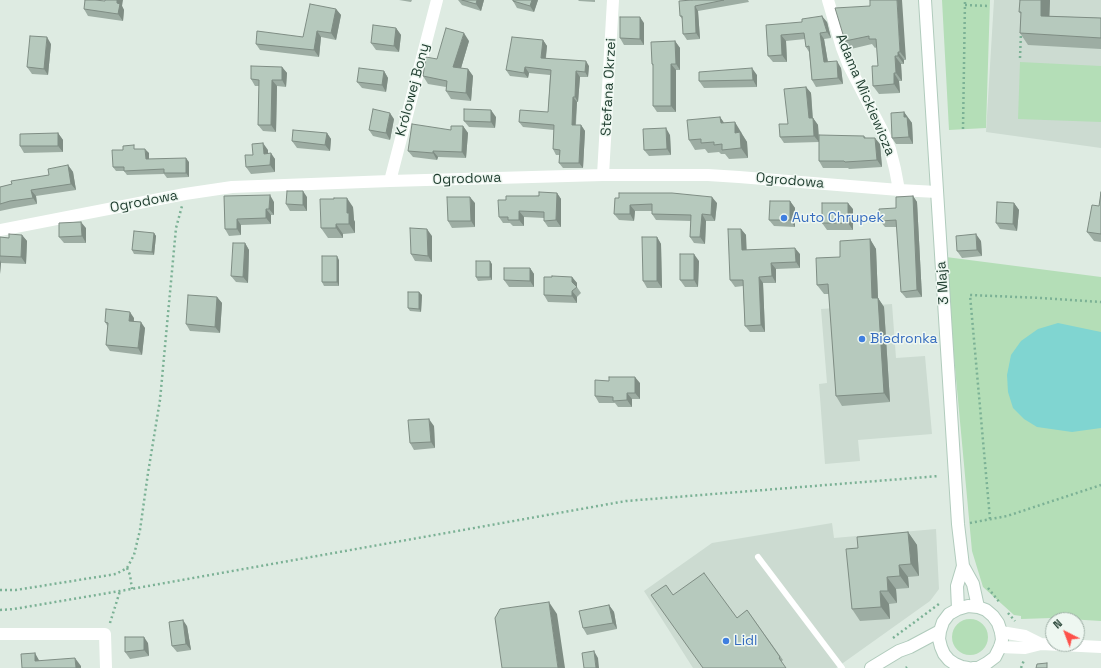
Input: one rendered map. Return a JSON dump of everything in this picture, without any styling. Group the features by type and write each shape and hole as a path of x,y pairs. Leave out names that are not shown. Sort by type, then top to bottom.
{"street":[{"name":"Królowej Bony","path":"390,181 437,0"},
{"name":"Stefana Okrzei","path":"604,175 614,0"},
{"name":"Adama Mickiewicza","path":"828,0 842,48 849,66 883,132 890,149 899,190"},
{"name":"3 Maja","path":"925,0 958,524 963,566 973,584 978,607"},
{"name":"Ogrodowa","path":"0,230 185,194 232,187 604,175 738,176 937,192"},
{"name":"3 Maja","path":"958,609 957,586 963,566"},
{"path":"968,606 978,607 986,610 993,616 998,623 1002,640 995,657 978,668 966,668 955,664 944,654 939,639 940,631 943,622 949,614 968,606"},
{"path":"871,668 899,651 910,647 940,631"},
{"path":"1001,632 1025,636 1041,644"},
{"path":"0,634 105,634 106,668"},
{"path":"1000,647 1025,648 1041,644 1101,647"},
{"path":"910,647 941,647"}],"lane":[{"path":"758,557 842,668"}],"path":[{"path":"963,129 965,0"},
{"path":"965,5 990,6"},
{"path":"1020,58 1021,29"},
{"path":"0,590 16,590 116,574 127,568 134,555 140,530 160,400 176,228 185,194"},
{"path":"990,519 970,296 1041,298 1101,302"},
{"path":"0,610 14,609 132,589 626,501 939,476"},
{"path":"958,524 973,523 1007,516 1101,484"},
{"path":"127,568 130,575 132,589"},
{"path":"105,634 108,631 120,591"},
{"path":"893,638 939,604"}],"shaded area":[{"path":"994,0 1101,0 1101,148 986,132"},
{"path":"892,304 896,358 925,356 932,434 858,440 860,461 825,464 819,384 827,383 821,309"},
{"path":"832,523 834,538 936,529 939,589 930,601 836,668 693,668 644,591 712,543"}],"green space":[{"path":"942,0 990,0 986,128 949,130"},
{"path":"1020,62 1101,66 1101,122 1018,119"},
{"path":"946,257 1101,277 1101,621 1085,620 1085,612 1045,612 1045,618 1021,619 1021,616 1014,615 983,587 972,551"},
{"path":"967,619 973,619 983,624 988,637 983,650 973,655 967,655 957,650 952,640 952,634 957,624"}],"water":[{"path":"1058,323 1101,332 1101,428 1072,432 1037,427 1024,419 1013,408 1008,392 1007,375 1011,355 1021,341 1038,329"}],"building":[{"path":"85,0 117,0 117,3 120,4 118,14 84,9"},
{"path":"462,0 477,0 476,4"},
{"path":"513,0 532,0 530,6"},
{"path":"724,0 695,6 696,33 683,34 679,1"},
{"path":"870,0 897,0 900,52 898,52 898,56 895,56 896,73 894,73 894,84 873,86 872,66 878,66 876,39 869,39 869,36 845,41 835,8 870,6"},
{"path":"1020,0 1041,0 1041,16 1101,18 1101,38 1020,33"},
{"path":"310,4 336,9 331,33 317,31 314,50 256,44 257,31 303,37"},
{"path":"822,16 827,32 820,33 824,62 837,61 838,78 812,80 809,46 806,47 804,33 781,35 782,55 768,56 766,25 802,22 802,19"},
{"path":"620,17 640,17 640,39 620,38"},
{"path":"373,25 396,28 394,46 371,43"},
{"path":"446,28 464,33 453,67 468,69 466,93 446,91 447,81 423,76 426,57 437,59"},
{"path":"30,36 47,37 44,69 27,67"},
{"path":"512,37 543,40 541,58 586,61 585,72 576,71 575,97 573,97 572,125 581,125 579,163 559,163 560,150 553,149 554,125 519,122 520,110 548,112 551,70 525,67 524,73 506,70"},
{"path":"675,41 676,64 671,64 671,106 653,106 653,64 651,42"},
{"path":"251,66 282,67 282,80 272,80 271,125 258,125 259,80 251,79"},
{"path":"359,68 384,71 382,85 357,82"},
{"path":"752,68 753,80 699,81 699,72"},
{"path":"806,87 809,118 813,118 814,136 780,137 779,124 788,124 784,89"},
{"path":"373,109 390,113 386,133 369,130"},
{"path":"464,109 491,110 491,122 464,121"},
{"path":"904,112 904,117 907,117 909,137 892,138 891,113"},
{"path":"720,117 721,123 735,122 735,133 740,132 741,148 722,150 722,144 714,145 714,142 701,143 701,139 689,140 687,120"},
{"path":"412,124 451,130 451,126 463,126 462,152 433,151 433,153 408,151"},
{"path":"666,128 667,149 644,150 643,129"},
{"path":"293,130 327,133 325,145 292,141"},
{"path":"58,133 58,146 20,146 20,134"},
{"path":"819,135 864,136 864,138 875,138 877,160 845,162 819,161"},
{"path":"263,143 264,154 271,153 270,165 246,167 245,155 253,155 252,144"},
{"path":"134,145 134,149 145,149 146,159 186,158 186,173 164,173 164,169 124,171 124,167 113,167 112,150 123,150 123,146"},
{"path":"68,165 71,184 31,190 33,198 0,204 0,187 12,184 11,181 49,175 48,169"},
{"path":"287,191 303,191 303,205 286,204"},
{"path":"539,192 557,193 556,220 544,221 544,212 519,211 519,220 508,220 508,217 499,217 498,200 506,200 506,196 539,196"},
{"path":"1101,192 1101,234 1087,232 1092,205 1099,206"},
{"path":"619,193 672,193 712,197 711,215 702,214 700,237 690,237 691,215 652,214 652,204 630,205 630,214 614,214 615,198 619,198"},
{"path":"270,195 269,209 266,209 266,218 237,219 237,229 225,229 224,196"},
{"path":"913,196 917,290 901,292 896,220 880,221 879,209 896,208 896,197"},
{"path":"447,197 470,197 471,221 448,221"},
{"path":"347,198 349,224 336,224 336,228 321,228 320,199"},
{"path":"770,201 790,201 790,220 769,220"},
{"path":"997,202 1014,203 1013,224 996,223"},
{"path":"822,203 848,203 848,223 822,223"},
{"path":"81,222 82,236 59,237 59,223"},
{"path":"410,228 427,229 428,256 411,254"},
{"path":"728,229 741,229 742,250 795,248 796,262 771,263 772,276 759,277 761,325 745,326 743,280 730,280"},
{"path":"134,231 154,233 152,252 132,250"},
{"path":"9,234 22,235 21,257 0,256 0,237 9,238"},
{"path":"976,234 977,250 957,251 956,236"},
{"path":"642,237 657,237 657,281 643,281"},
{"path":"870,239 872,298 878,298 884,393 836,396 828,284 817,285 816,258 840,257 840,241"},
{"path":"233,243 245,243 243,277 231,276"},
{"path":"680,254 694,254 694,280 680,280"},
{"path":"322,256 337,256 337,282 322,282"},
{"path":"476,261 490,261 490,277 476,277"},
{"path":"504,268 530,268 530,281 504,280"},
{"path":"544,277 572,277 572,282 577,287 572,291 572,296 544,295"},
{"path":"408,292 419,292 419,309 408,308"},
{"path":"188,295 217,297 215,327 186,324"},
{"path":"106,309 130,312 129,321 141,322 138,348 106,345 108,323 105,322"},
{"path":"609,377 635,377 635,393 627,393 627,400 613,401 613,397 595,396 595,380 609,381"},
{"path":"429,419 431,442 410,443 408,420"},
{"path":"908,532 911,564 899,565 900,576 887,577 888,591 880,591 881,607 852,609 846,549 858,548 857,537"},
{"name":"Lidl","path":"704,573 737,618 747,610 786,668 703,668 651,595 666,585 673,595"},
{"path":"549,602 558,668 502,668 495,618 500,609"},
{"path":"609,605 613,623 583,628 579,611"},
{"path":"183,620 186,644 172,646 169,622"},
{"path":"125,637 144,637 144,650 125,652"},
{"path":"594,651 596,668 584,668 582,653"},
{"path":"35,653 35,661 75,658 76,668 22,668 21,654"},
{"path":"1047,663 1047,668 1036,668 1037,664"}],"place":[{"name":"Auto Chrupek","path":"784,218"},
{"name":"Biedronka","path":"862,339"},
{"name":"Lidl","path":"726,641"}]}
